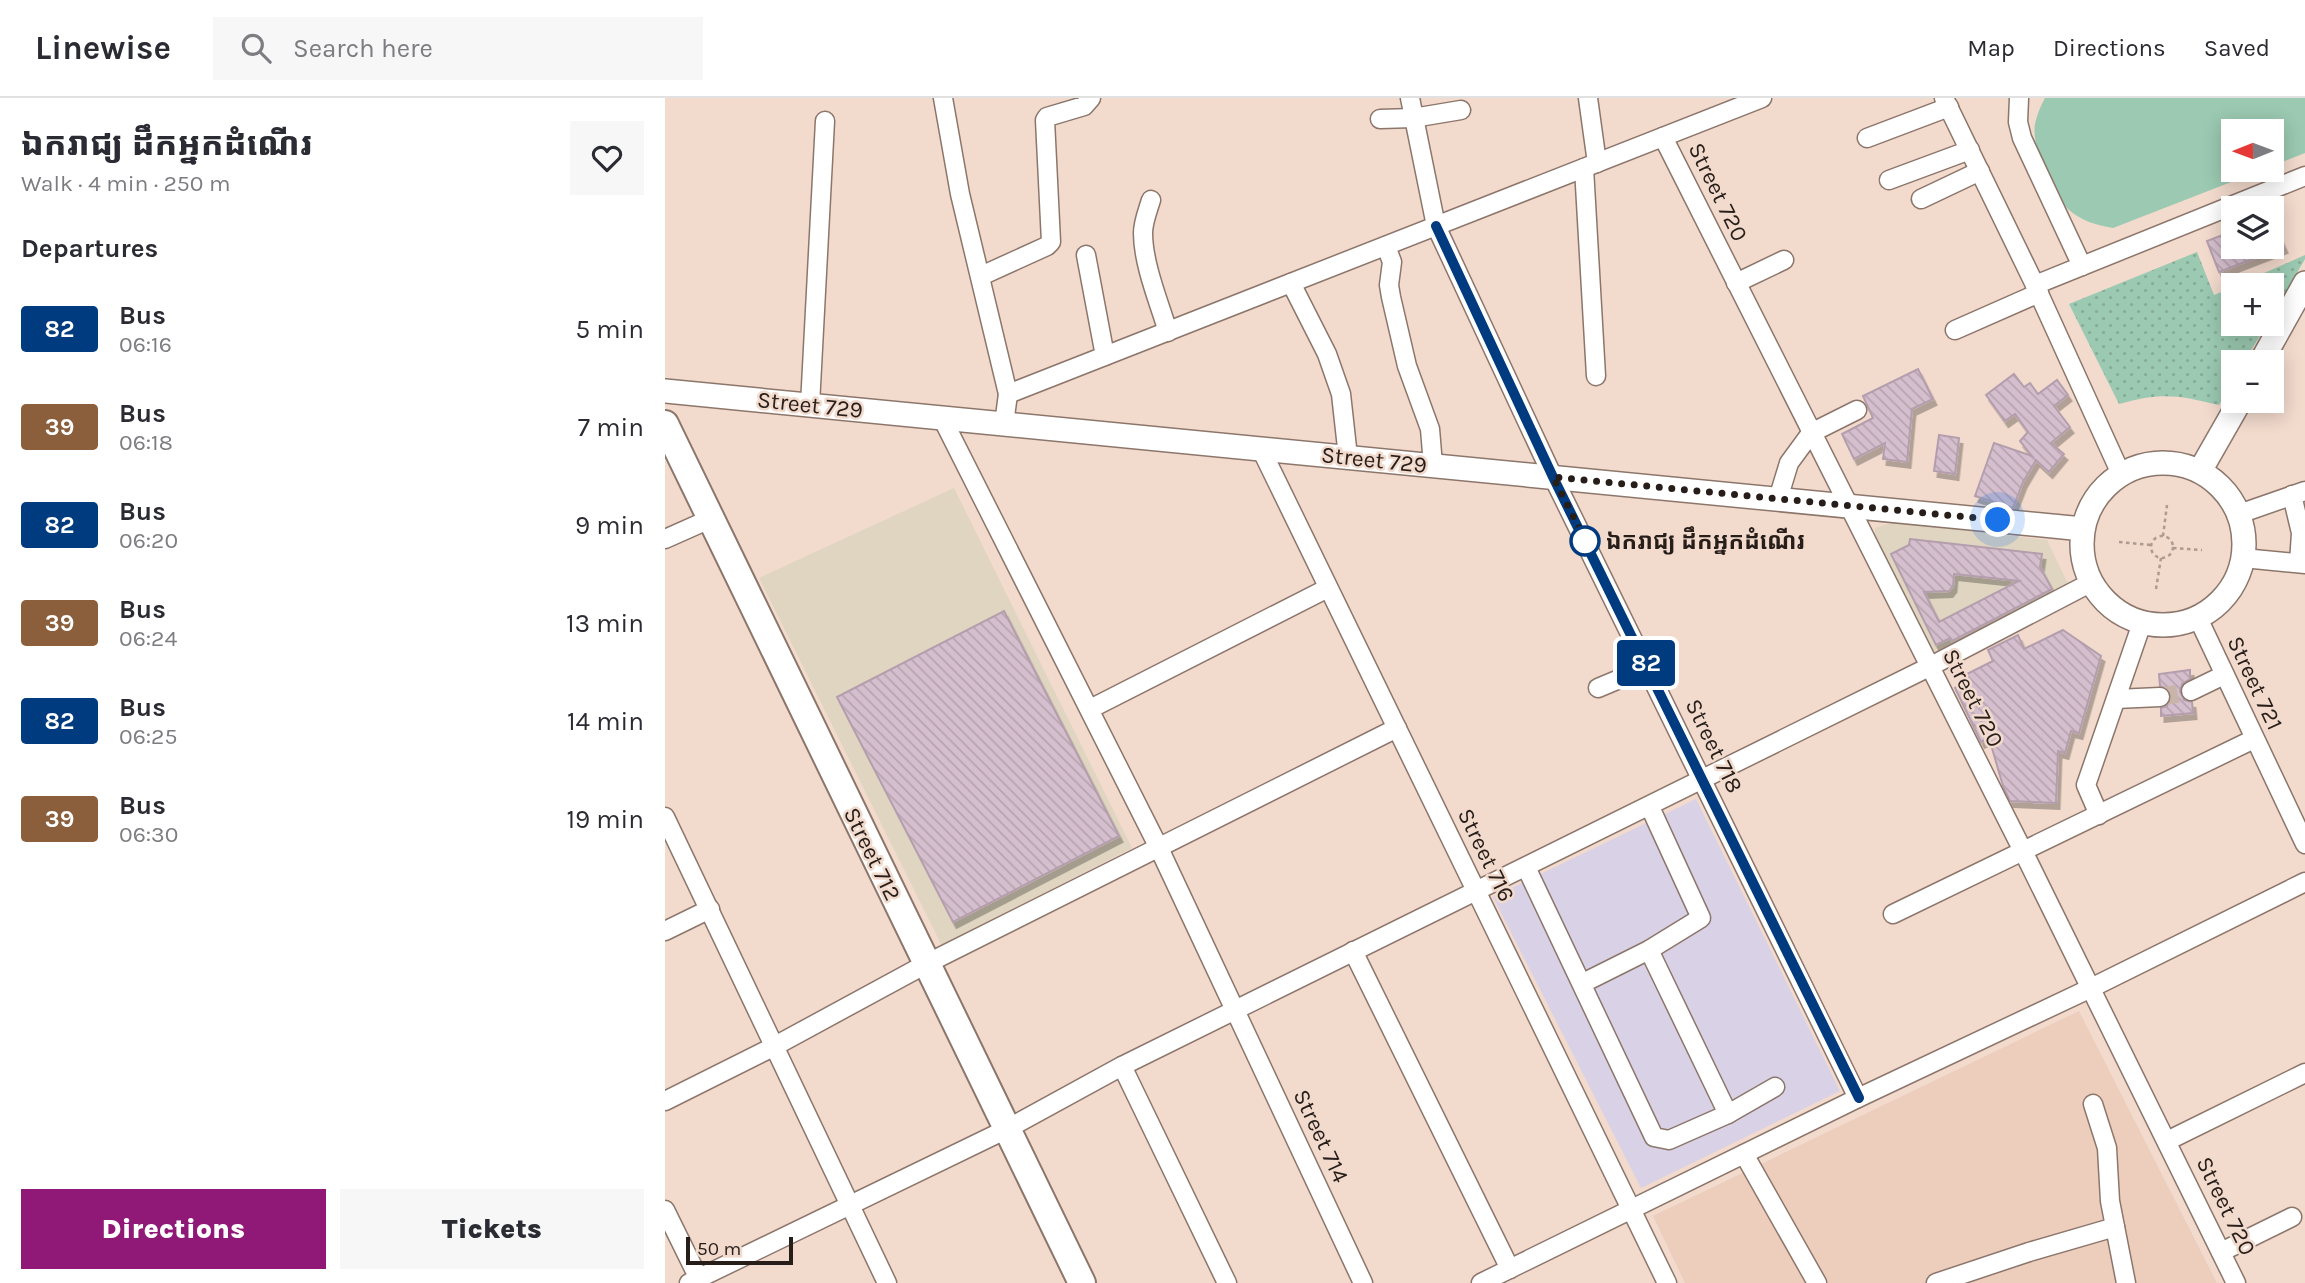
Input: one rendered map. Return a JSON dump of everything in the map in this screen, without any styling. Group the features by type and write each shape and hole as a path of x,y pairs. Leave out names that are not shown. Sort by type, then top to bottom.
{"highway":[{"name":"Street 712","path":"665,424 1082,1283"}],"main road":[{"path":"2268,350 2305,283"},
{"name":"Street 729","path":"665,391 2083,529"},
{"path":"2200,471 2232,413"},
{"path":"2164,463 2200,471 2220,486 2239,514 2243,558 2232,587 2214,607 2197,618 2168,626 2142,623 2119,613 2090,583 2083,555 2083,529 2087,514 2097,497 2121,474 2141,466 2164,463"}],"street":[{"path":"943,98 960,194 1009,394 1004,424"},
{"path":"981,276 1051,242 1045,120 1047,117 1084,106 1091,98"},
{"name":"Street 718","path":"1410,98 1436,226 1553,477 1859,1098"},
{"path":"1588,98 1596,376"},
{"path":"1009,394 1762,98"},
{"path":"2019,98 2018,122 2022,138 2082,266"},
{"path":"1867,138 1946,103 2037,289 2121,474"},
{"path":"1380,119 1413,118 1461,110"},
{"path":"810,405 825,121"},
{"name":"Street 720","path":"1663,137 2023,851 2237,1283"},
{"path":"1889,180 1970,150"},
{"path":"1921,199 1980,171"},
{"path":"1955,330 2082,266 2305,176"},
{"path":"1151,200 1143,239 1168,332"},
{"path":"1386,246 1392,262 1389,285 1391,297 1407,366 1430,429 1433,465"},
{"path":"1086,255 1105,356"},
{"path":"1736,284 1784,260"},
{"path":"1291,283 1327,354 1341,394 1348,457"},
{"path":"1778,499 1789,463 1811,433 1857,410"},
{"name":"Street 714","path":"942,418 1158,846 1363,1283"},
{"name":"Street 716","path":"1261,449 1667,1283"},
{"path":"2239,514 2298,493 2302,564 2243,558"},
{"path":"665,539 710,519"},
{"path":"665,1210 697,1281 849,1204 1007,1129 1122,1066 1475,890 1650,807 2090,583"},
{"path":"1090,709 1328,588"},
{"name":"Street 721","path":"2197,618 2305,844"},
{"path":"2099,815 2086,785 2142,623"},
{"path":"1598,688 1648,667"},
{"path":"2191,691 2224,676"},
{"path":"2116,699 2160,697"},
{"path":"665,1101 926,964 1397,728"},
{"path":"1893,914 2254,739"},
{"path":"1583,983 1650,950 1701,918 1650,807"},
{"path":"665,817 887,1283"},
{"path":"1526,867 1654,1137 1669,1140 1728,1114 1775,1087"},
{"path":"1481,1283 2305,882"},
{"path":"665,931 710,909"},
{"path":"1650,950 1728,1114"},
{"path":"1353,951 1510,1269"},
{"path":"1122,1066 1227,1283"},
{"path":"2167,1141 2305,1073"},
{"path":"2093,1104 2107,1148 2110,1202 2126,1283"},
{"path":"1744,1154 1817,1283"},
{"path":"2221,1252 2292,1217"},
{"path":"1935,1283 2115,1227"}],"path":[{"path":"2163,536 2167,505"},
{"path":"2157,536 2163,536 2171,540 2173,548 2168,556 2161,558 2155,555 2151,545 2157,536"},
{"path":"2119,542 2151,545"},
{"path":"2173,548 2203,550"},
{"path":"2156,589 2161,558"}],"shaded area":[{"path":"954,488 1132,848 942,946 759,578"},
{"path":"1894,522 2047,540 2068,584 1933,652 1875,535 1875,528"},
{"path":"1696,799 1840,1091 1641,1188 1493,897"},
{"path":"2079,1011 2217,1283 1685,1283 1653,1216"}],"green space":[{"path":"2045,98 2305,98 2305,153 2284,161 2284,119 2221,119 2221,182 2231,182 2113,228 2107,227 2078,217 2062,202 2049,181 2036,145 2035,124"},
{"path":"2197,252 2214,295 2221,292 2221,336 2260,336 2251,350 2221,350 2219,405 2169,396 2119,404 2069,304"},
{"path":"2305,255 2284,295 2284,273 2264,273"}],"building":[{"path":"2221,236 2221,259 2253,259 2219,272 2207,241"},
{"path":"1918,369 1933,399 1912,409 1907,462 1883,459 1885,443 1854,459 1842,434 1873,418 1863,396"},
{"path":"2014,374 2024,387 2030,383 2038,394 2057,380 2068,395 2054,406 2070,427 2051,443 2064,454 2049,472 2036,460 2023,482 2013,508 1975,496 1994,443 2032,456 2020,441 2028,432 2015,414 2005,421 1986,395"},
{"path":"1939,435 1959,438 1955,474 1934,471"},
{"path":"1910,539 2042,554 2040,567 2052,589 1952,641 1950,638 1936,645 1891,554 1909,545","holes":["1954,574 2019,581 1939,622 1924,592 1949,591 1953,586"]},
{"path":"1004,611 1119,836 953,922 837,697"},
{"path":"2063,630 2101,656 2079,733 2071,731 2065,753 2058,751 2056,803 2010,801 1989,738 1981,742 1955,688 1970,680 1967,674 1993,661 1988,650 2018,635 2024,649"},
{"path":"2190,670 2190,679 2182,684 2180,691 2184,700 2192,702 2193,713 2161,716 2161,708 2167,706 2171,697 2169,690 2160,686 2159,674"}],"tunnel":[{"path":"2160,697 2191,691"}],"bus line":[{"name":"82","path":"1436,226 1553,477 1859,1098"}],"place":[{"name":"ឯករាជ្យ ដឹកអ្នកដំណើរ","path":"1585,541"}],"route":[{"path":"1585,541 1591,551 1553,477 1998,520"}]}
